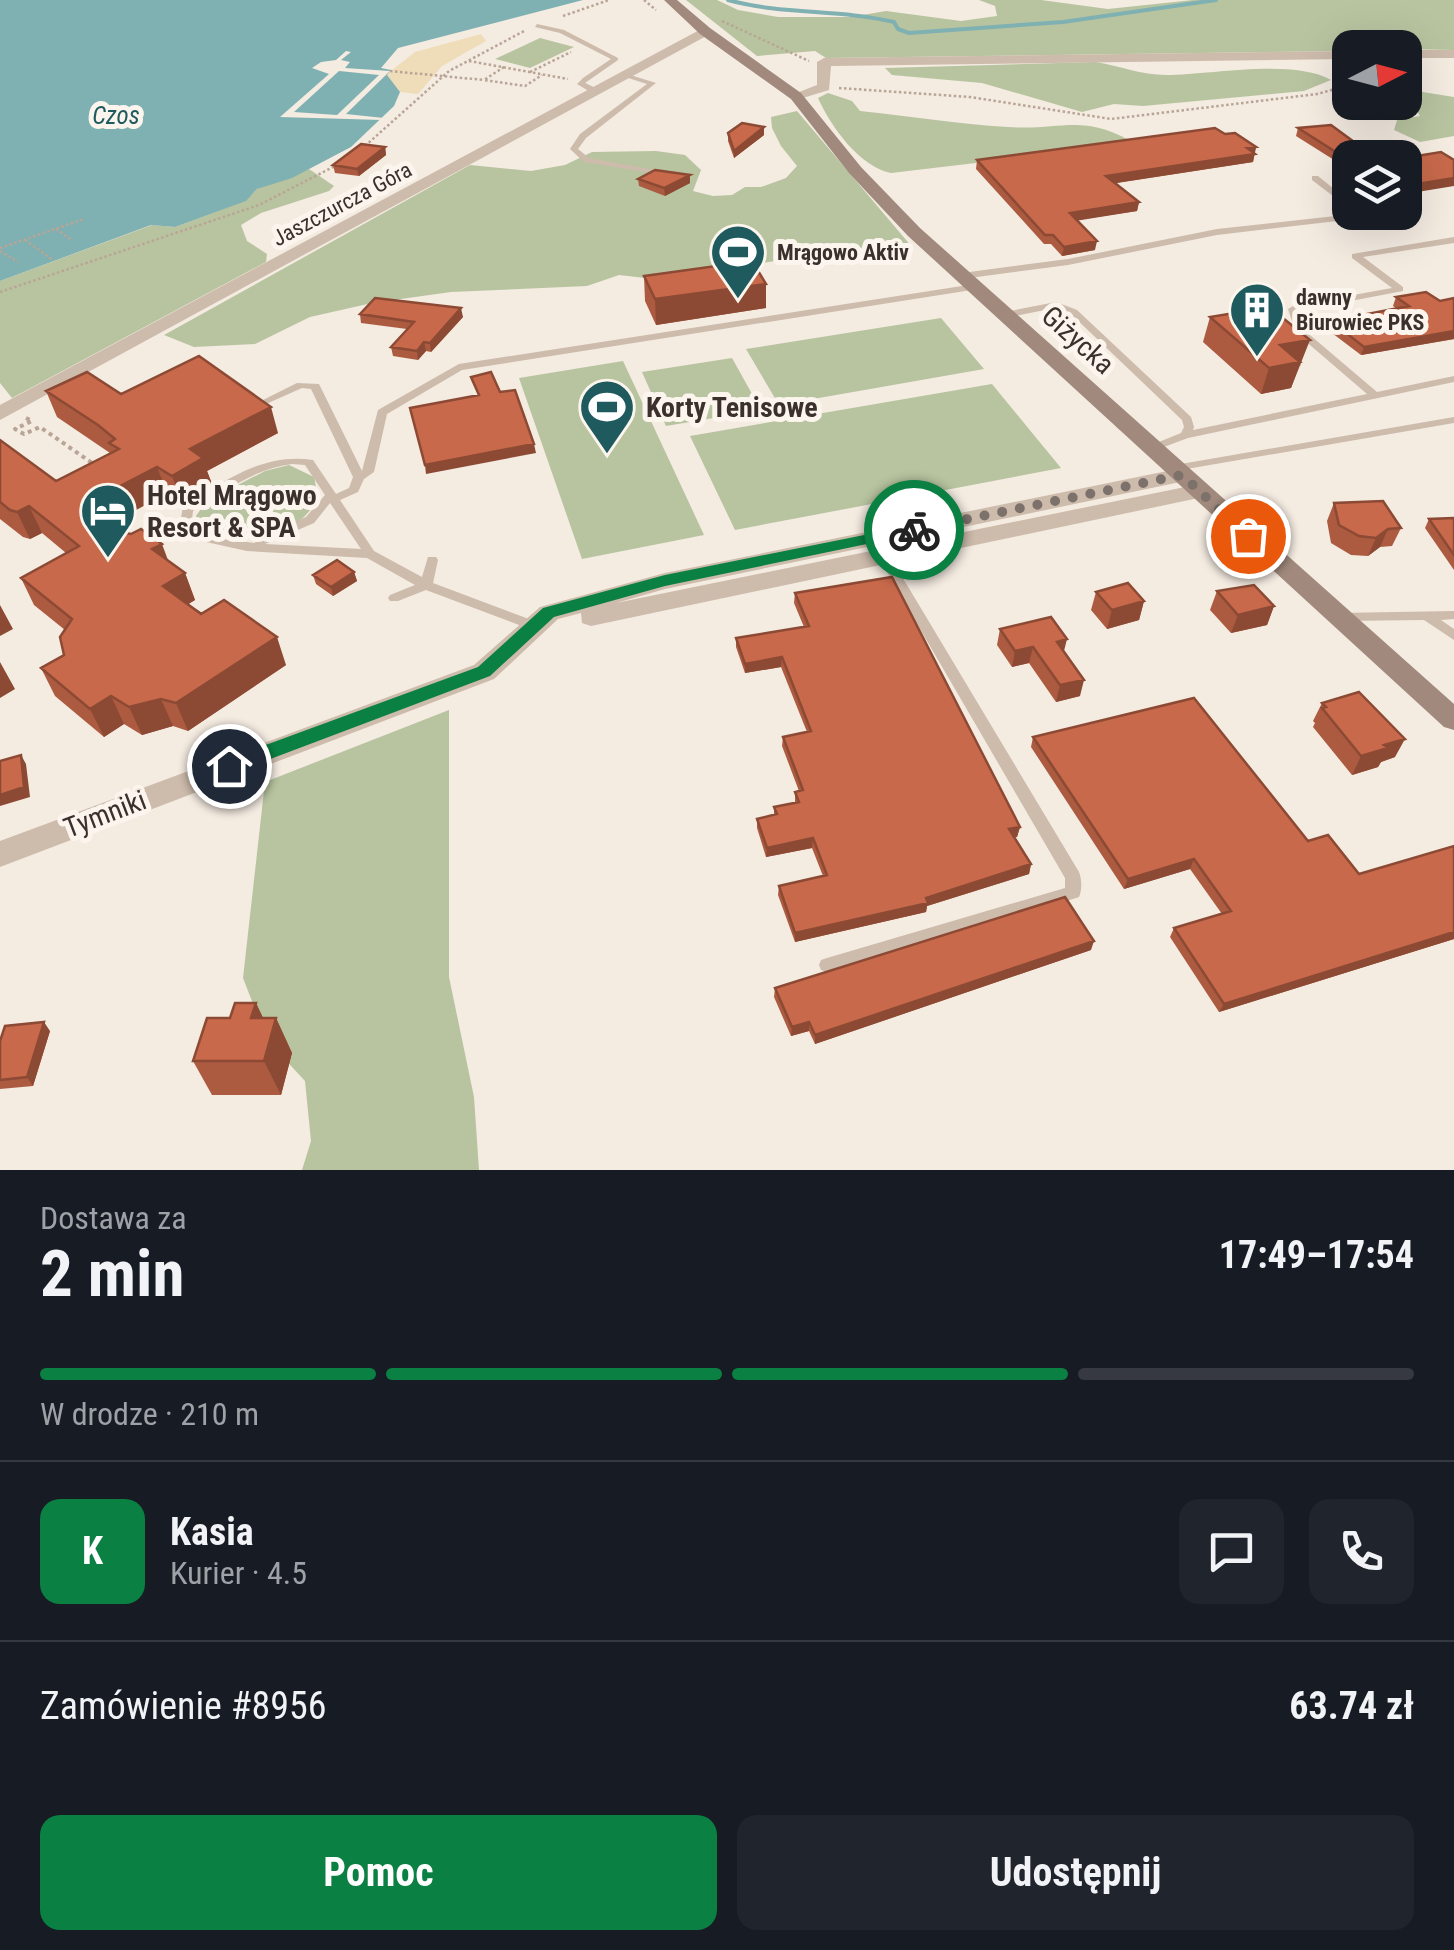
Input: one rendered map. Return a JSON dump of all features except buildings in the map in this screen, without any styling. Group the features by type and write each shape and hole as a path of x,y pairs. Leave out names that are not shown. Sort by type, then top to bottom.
{"street":[{"name":"Giżycka","path":"670,0 704,31 796,96 855,170 968,281 1454,720"},
{"name":"Jaszczurcza Góra","path":"0,414 589,86 624,75 704,31"},
{"path":"1422,54 1454,54"},
{"path":"796,96 824,86 824,62 1332,55"},
{"path":"532,625 569,622 883,555 1185,478"},
{"name":"Tymniki","path":"0,854 484,672 548,612 665,580 1185,478"}],"lane":[{"path":"537,26 562,31 616,59 589,86"},
{"path":"624,75 652,83 583,136 574,149 588,160 678,176"},
{"path":"1315,178 1332,193"},
{"path":"250,544 285,534 310,520 332,497 354,490 359,477 368,472 382,412 459,367 968,281 1217,232 1332,217"},
{"path":"1375,396 1299,331 1293,308 1400,289 1355,256 1454,240"},
{"path":"1005,314 1056,305 1074,312 1187,418 1185,436"},
{"path":"1152,448 1185,436 1454,379"},
{"path":"266,401 302,385 315,386 359,477"},
{"path":"1185,478 1454,420"},
{"path":"370,554 309,462 278,460 187,509 185,530 196,536 232,545 370,554 426,585 532,625"},
{"path":"827,965 1073,892 1074,877 883,555"},
{"path":"426,585 432,560"},
{"path":"394,598 426,585"},
{"path":"1338,617 1454,615"},
{"path":"1427,616 1454,635"}],"path":[{"path":"710,15 774,47 808,61 824,62"},
{"path":"530,72 588,44"},
{"path":"467,60 589,86"},
{"path":"484,80 504,67"},
{"path":"390,71 446,74 525,86 542,74"},
{"path":"355,153 382,135 446,74"},
{"path":"824,86 970,97 1111,119 1332,90"},
{"path":"0,292 90,265 259,205 342,162"},
{"path":"0,250 84,219"},
{"path":"56,229 72,240"},
{"path":"25,240 53,260"},
{"path":"0,250 18,262"},
{"path":"30,420 15,429 24,434 40,427 98,467"}],"green space":[{"path":"686,0 717,0 738,10 778,17 851,17 886,11 961,21 997,16 995,6 979,0 1041,0 1108,9 1193,0 1454,0 1454,50 1422,49 1422,30 1332,30 1332,51 826,58 815,51 757,56"},
{"path":"540,38 574,47 530,68 495,59"},
{"path":"1096,62 1157,75 1273,69 1315,73 1331,80 1304,91 1143,106 1114,104 1082,112 982,83 892,75 885,68"},
{"path":"1422,92 1454,97 1454,136 1422,142 1394,130 1397,120 1422,120"},
{"path":"828,93 852,101 860,111 1008,127 1086,126 1101,128 1136,144 891,173 868,163 839,133 818,98"},
{"path":"797,111 912,247 877,246 654,279 619,275 587,286 451,292 372,303 310,317 255,344 194,347 164,335 470,165 531,171 565,165 592,152 656,151 685,155 701,170 693,191 732,195 745,187 761,187 786,178 797,166 781,146 771,117"},
{"path":"309,169 334,186 261,213 241,225 247,241 267,254 266,262 12,398 0,383 0,281 152,225 175,227 245,201 257,189"},
{"path":"941,318 984,369 779,405 746,349"},
{"path":"732,358 761,410 666,426 642,372"},
{"name":"Korty Tenisowe","path":"623,361 704,535 582,559 519,378"},
{"path":"992,384 1061,468 735,530 690,436"},
{"path":"289,465 314,477 315,497 308,512 295,523 257,535 200,531 196,516 203,506 245,504 228,490 265,471"},
{"path":"449,710 449,977 474,1097 479,1170 302,1170 311,1141 305,1081 267,1040 243,978 265,782"}],"sand":[{"path":"481,34 486,41 442,66 418,94 400,92 386,75 415,52"}],"water":[{"name":"Czos","path":"0,0 583,0 398,48 381,68 391,70 387,75 400,92 394,106 351,147 292,178 257,189 246,201 175,227 151,225 0,281"}],"pier":[{"path":"346,51 351,52 341,60 350,62 345,68 390,71 346,114 384,118 280,117 329,74 312,68 336,60","holes":["339,71 379,75 337,115 294,112"]}],"waterway":[{"path":"728,0 873,18 894,22 898,29 909,33 1063,22 1216,0"}],"way so far":[{"path":"914,530 1182,475 1248,536"}],"place":[{"name":"Mrągowo Aktiv","path":"738,301"},
{"name":"dawny Biurowiec PKS","path":"1257,359"},
{"name":"Korty Tenisowe","path":"607,456"},
{"name":"Hotel Mrągowo Resort & SPA","path":"108,560"}],"route":[{"path":"229,766 484,672 548,612 665,580 914,530"}]}
